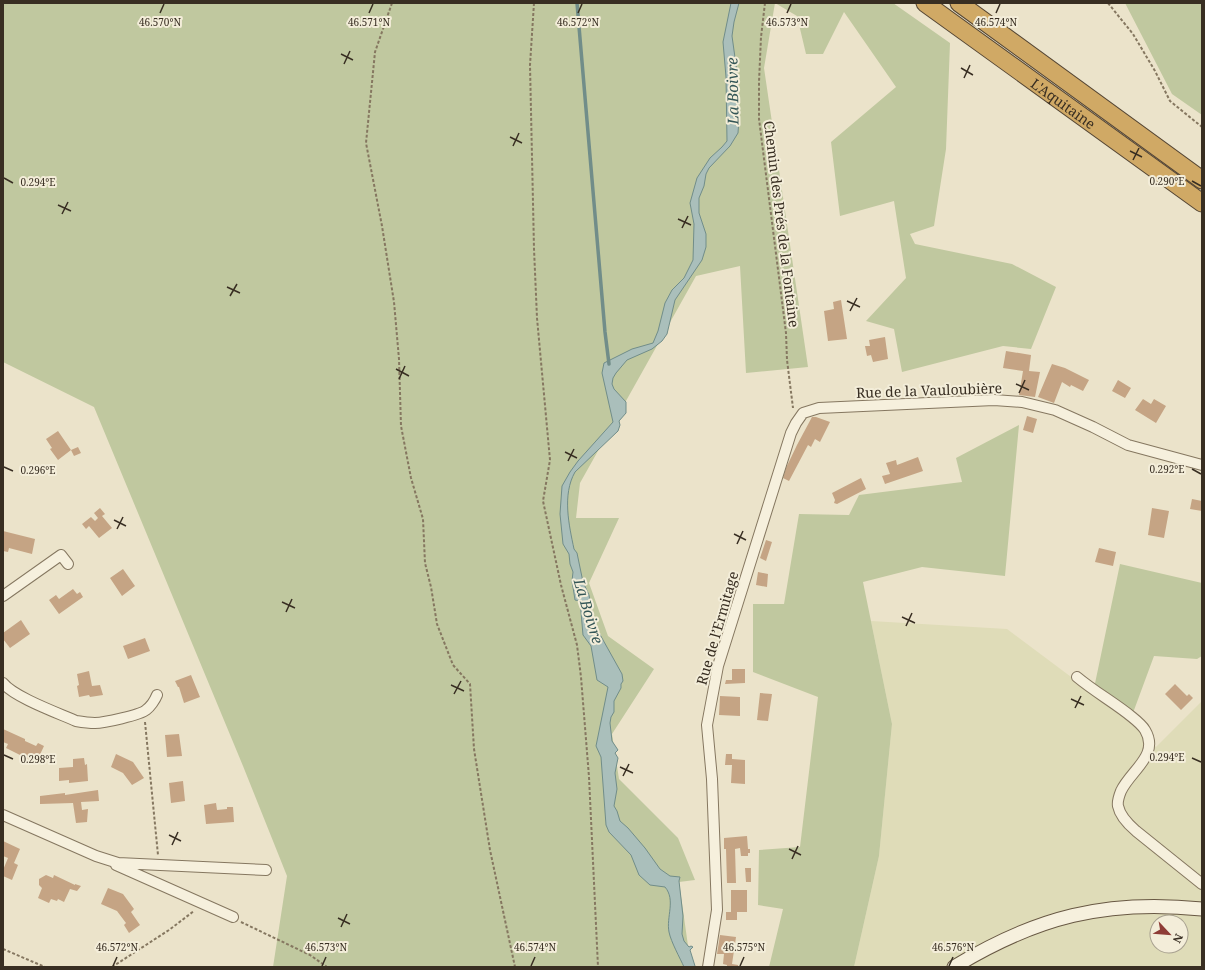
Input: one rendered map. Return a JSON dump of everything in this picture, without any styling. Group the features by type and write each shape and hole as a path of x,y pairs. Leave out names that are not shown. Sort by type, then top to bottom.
{"highway":[{"name":"L'Aquitaine","path":"925,3 1202,202"},
{"name":"L'Aquitaine","path":"959,3 1202,180"}],"street":[{"name":"Rue de la Vauloubière","path":"796,423 803,413 819,408 994,400 1022,402 1055,410 1128,445 1202,465"},
{"name":"Rue de l’Ermitage","path":"708,967 717,910 712,779 707,725 718,666 782,461 791,433 796,423"},
{"path":"3,596 61,555 68,564"},
{"path":"1077,677 1120,707 1138,722 1145,729 1149,738 1150,745 1148,755 1129,778 1119,797 1118,806 1127,823 1202,884"},
{"path":"3,683 20,696 76,721 85,723 96,723 129,716 146,710 157,695"},
{"path":"3,814 200,904 232,917"},
{"path":"96,856 118,863 266,870"},
{"path":"954,967 982,950 1019,932 1076,914 1111,908 1149,906 1171,906 1202,909"}],"path":[{"path":"392,3 375,52 366,143 382,226 394,302 399,359 401,426 411,478 422,519 425,563 431,587 436,624 452,665 470,684 474,749 490,850 515,967"},
{"path":"534,3 530,65 534,249 537,318 550,460 543,501 560,585 577,646 581,677 590,784 598,967"},
{"name":"Chemin des Prés de la Fontaine","path":"765,3 761,38 758,119 796,423"},
{"path":"1108,3 1133,34 1170,101 1202,127"},
{"path":"146,710 145,724 158,865"},
{"path":"112,967 169,930 191,914 200,904"},
{"path":"232,917 310,955 327,967"},
{"path":"3,949 45,967"}],"shaded area":[{"path":"871,621 1007,629 1130,721 1156,747 1202,701 1202,967 854,967 879,856 892,724"}],"green space":[{"path":"3,3 775,3 764,68 808,367 746,373 740,266 696,276 580,483 576,518 619,518 589,583 608,636 654,669 612,734 619,779 678,838 695,880 679,882 691,967 273,967 287,876 94,407 3,362"},
{"path":"775,3 893,3 950,43 946,149 934,226 910,234 915,244 1012,264 1056,287 1031,349 1003,346 902,372 894,329 866,321 906,278 894,201 840,216 831,142 896,87 844,12 823,54 806,54 797,16"},
{"path":"1125,3 1202,3 1202,115 1172,94"},
{"path":"1019,425 1005,576 922,567 863,582 892,724 879,856 854,967 769,967 783,909 758,905 759,850 800,847 818,697 753,672 753,604 784,604 799,514 849,515 859,495 962,482 956,458"},
{"path":"1120,564 1202,583 1202,656 1197,659 1154,656 1130,721 1093,693"}],"water":[{"path":"731,3 739,3 732,36 737,72 739,119 738,133 730,146 709,168 699,198 699,213 706,234 706,247 702,260 675,300 667,334 662,341 652,349 627,360 613,378 612,384 614,389 626,402 626,413 619,421 620,425 618,431 575,472 571,481 568,500 569,520 574,549 577,553 583,582 589,595 593,618 598,631 622,674 623,681 614,701 614,712 610,723 612,741 618,750 615,753 618,758 615,773 617,789 614,806 620,821 645,848 660,869 670,876 680,877 679,881 683,916 682,934 684,941 689,947 693,947 690,950 695,966 684,967 669,932 670,897 668,892 665,887 650,885 639,875 631,855 609,832 606,825 601,757 596,746 608,687 597,680 591,646 583,635 580,601 575,600 572,581 573,572 569,554 563,544 560,514 562,486 570,472 613,422 602,373 604,363 632,349 653,343 658,331 665,303 672,290 684,278 693,260 694,224 690,203 697,178 710,158 727,141 726,77 723,42"}],"building":[{"path":"841,300 847,339 828,341 824,311 834,309 833,302"},
{"path":"885,337 888,359 873,362 871,355 867,356 865,346 870,346 869,340"},
{"path":"1006,351 1031,355 1029,371 1040,372 1035,397 1019,395 1023,371 1003,368"},
{"path":"1052,364 1065,368 1089,380 1083,391 1071,385 1070,387 1062,382 1054,403 1038,397"},
{"path":"1118,380 1131,388 1125,398 1112,391"},
{"path":"1143,399 1151,404 1154,399 1166,406 1156,423 1135,410"},
{"path":"1027,416 1037,419 1033,433 1023,430"},
{"path":"812,417 830,422 820,442 815,439 811,447 808,445 789,481 783,478 786,468"},
{"path":"58,431 71,450 58,460 50,449 52,448 46,439"},
{"path":"78,447 81,453 74,456 71,450"},
{"path":"918,457 923,471 885,484 882,476 890,474 886,463 896,460 897,465"},
{"path":"861,478 866,489 837,504 834,503 835,500 832,493"},
{"path":"1192,499 1202,501 1202,511 1190,509"},
{"path":"100,508 105,514 102,516 112,528 99,538 89,526 86,529 82,524 91,517 95,521 98,518 94,513"},
{"path":"1152,508 1169,511 1164,538 1148,535"},
{"path":"3,531 35,539 32,554 9,548 8,552 3,551"},
{"path":"766,540 772,542 766,561 760,558"},
{"path":"1099,548 1116,552 1113,566 1095,562"},
{"path":"123,569 135,586 122,596 110,578"},
{"path":"758,572 768,574 767,587 756,585"},
{"path":"73,589 77,594 80,592 83,597 59,614 49,600 56,595 59,599"},
{"path":"21,620 30,634 10,648 3,639 3,633"},
{"path":"145,638 150,651 128,659 123,646"},
{"path":"732,669 745,669 745,683 725,684 726,680 732,680"},
{"path":"89,671 92,686 100,685 103,695 79,697 77,674"},
{"path":"191,675 200,697 184,703 179,687 175,681"},
{"path":"1175,684 1187,696 1189,694 1193,698 1181,710 1165,694"},
{"path":"760,693 772,694 768,721 757,720"},
{"path":"720,696 740,697 740,716 719,715"},
{"path":"3,729 36,746 38,743 44,746 37,761 31,758 30,760 6,748 8,744 3,742"},
{"path":"179,734 182,756 167,757 165,735"},
{"path":"116,754 133,762 144,778 132,785 123,773 111,767"},
{"path":"726,754 732,754 732,759 745,760 745,784 731,783 732,765 725,765"},
{"path":"84,758 85,765 87,764 88,781 69,783 69,780 59,781 59,768 73,767 73,759"},
{"path":"183,781 185,801 171,803 169,783"},
{"path":"98,790 99,801 81,802 82,810 88,809 87,822 76,823 73,803 40,804 40,796 65,793 65,795"},
{"path":"216,803 217,810 233,807 234,822 206,824 204,805"},
{"path":"747,836 748,849 750,849 750,853 748,853 748,856 741,856 740,848 735,849 736,883 727,883 726,849 724,849 724,838"},
{"path":"3,841 20,849 14,863 18,865 12,880 3,876 3,870 8,858 3,856"},
{"path":"745,868 751,868 751,882 746,882"},
{"path":"46,875 53,878 54,875 75,885 81,886 77,891 70,889 64,902 58,899 57,901 51,899 49,903 38,898 42,888 39,885 39,879"},
{"path":"108,888 123,894 134,909 131,912 140,925 129,933 124,925 126,923 117,911 101,904"},
{"path":"731,890 747,890 747,912 737,912 737,920 726,920 726,912 731,912"},
{"path":"720,935 736,937 732,964 738,965 738,967 727,967 727,965 723,964 724,954 717,954"}],"waterway":[{"name":"La Boivre","path":"577,3 609,364"}]}
